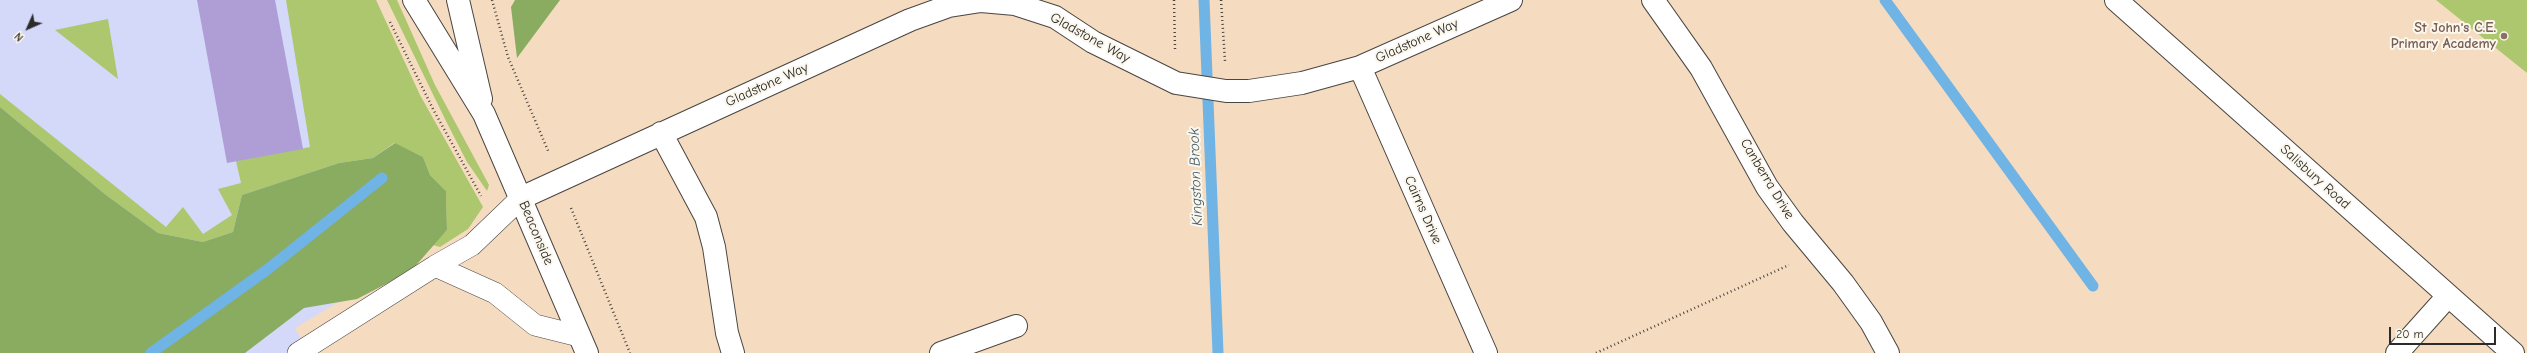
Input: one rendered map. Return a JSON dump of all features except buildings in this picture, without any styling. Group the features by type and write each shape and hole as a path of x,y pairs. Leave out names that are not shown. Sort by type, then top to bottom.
{"main road":[{"name":"Beaconside","path":"414,0 484,114 583,345"},
{"name":"Beaconside","path":"458,0 484,114"},
{"name":"Gladstone Way","path":"521,198 910,20 949,6 981,1 1015,4 1055,17 1093,42 1176,83 1226,91 1249,91 1302,83 1360,67 1511,0"},
{"name":"Canberra Drive","path":"1653,0 1701,68 1768,186 1793,223 1819,252 1871,322 1888,353"},
{"name":"Salisbury Road","path":"2116,0 2513,353"},
{"name":"Cairns Drive","path":"1360,67 1486,353"},
{"path":"661,133 706,217 714,247 727,333 733,353"},
{"path":"2397,353 2448,296"},
{"path":"941,353 1016,326"}],"lane":[{"path":"298,353 435,266 472,245 521,198"},
{"path":"435,266 495,293 535,325 583,345"}],"path":[{"path":"492,0 508,57 542,137"},
{"path":"1174,0 1176,83"},
{"path":"1221,0 1226,91"},
{"path":"388,18 434,111 495,223"},
{"path":"575,217 630,353"},
{"path":"1596,353 1819,252"}],"shaded area":[{"path":"0,0 322,0 434,244 295,328 309,353 0,353"}],"green space":[{"path":"286,0 376,0 420,95 483,207 468,229 440,247 433,245 447,230 446,191 430,175 423,157 394,143 373,158 339,163 242,195 233,232 203,242 158,233 106,195 0,107 0,94 166,227 183,207 203,234 232,215 218,189 241,183 236,161 310,147"},
{"path":"387,0 397,0 435,85 489,185 487,191 467,162"},
{"path":"515,0 560,0 517,58 511,7"},
{"name":"St John's C.E. Primary Academy","path":"2436,0 2527,0 2527,73"},
{"path":"108,19 118,79 55,30"},
{"path":"0,107 106,195 158,233 203,242 233,232 242,195 339,163 373,158 395,143 423,157 430,175 446,191 447,230 411,271 357,299 304,308 245,353 0,353"}],"waterway":[{"name":"Kingston Brook","path":"1204,0 1218,353"},
{"path":"1885,0 2093,286"},
{"path":"151,353 268,269 382,178"}],"place":[{"name":"St John's C.E. Primary Academy","path":"2504,36"}]}
